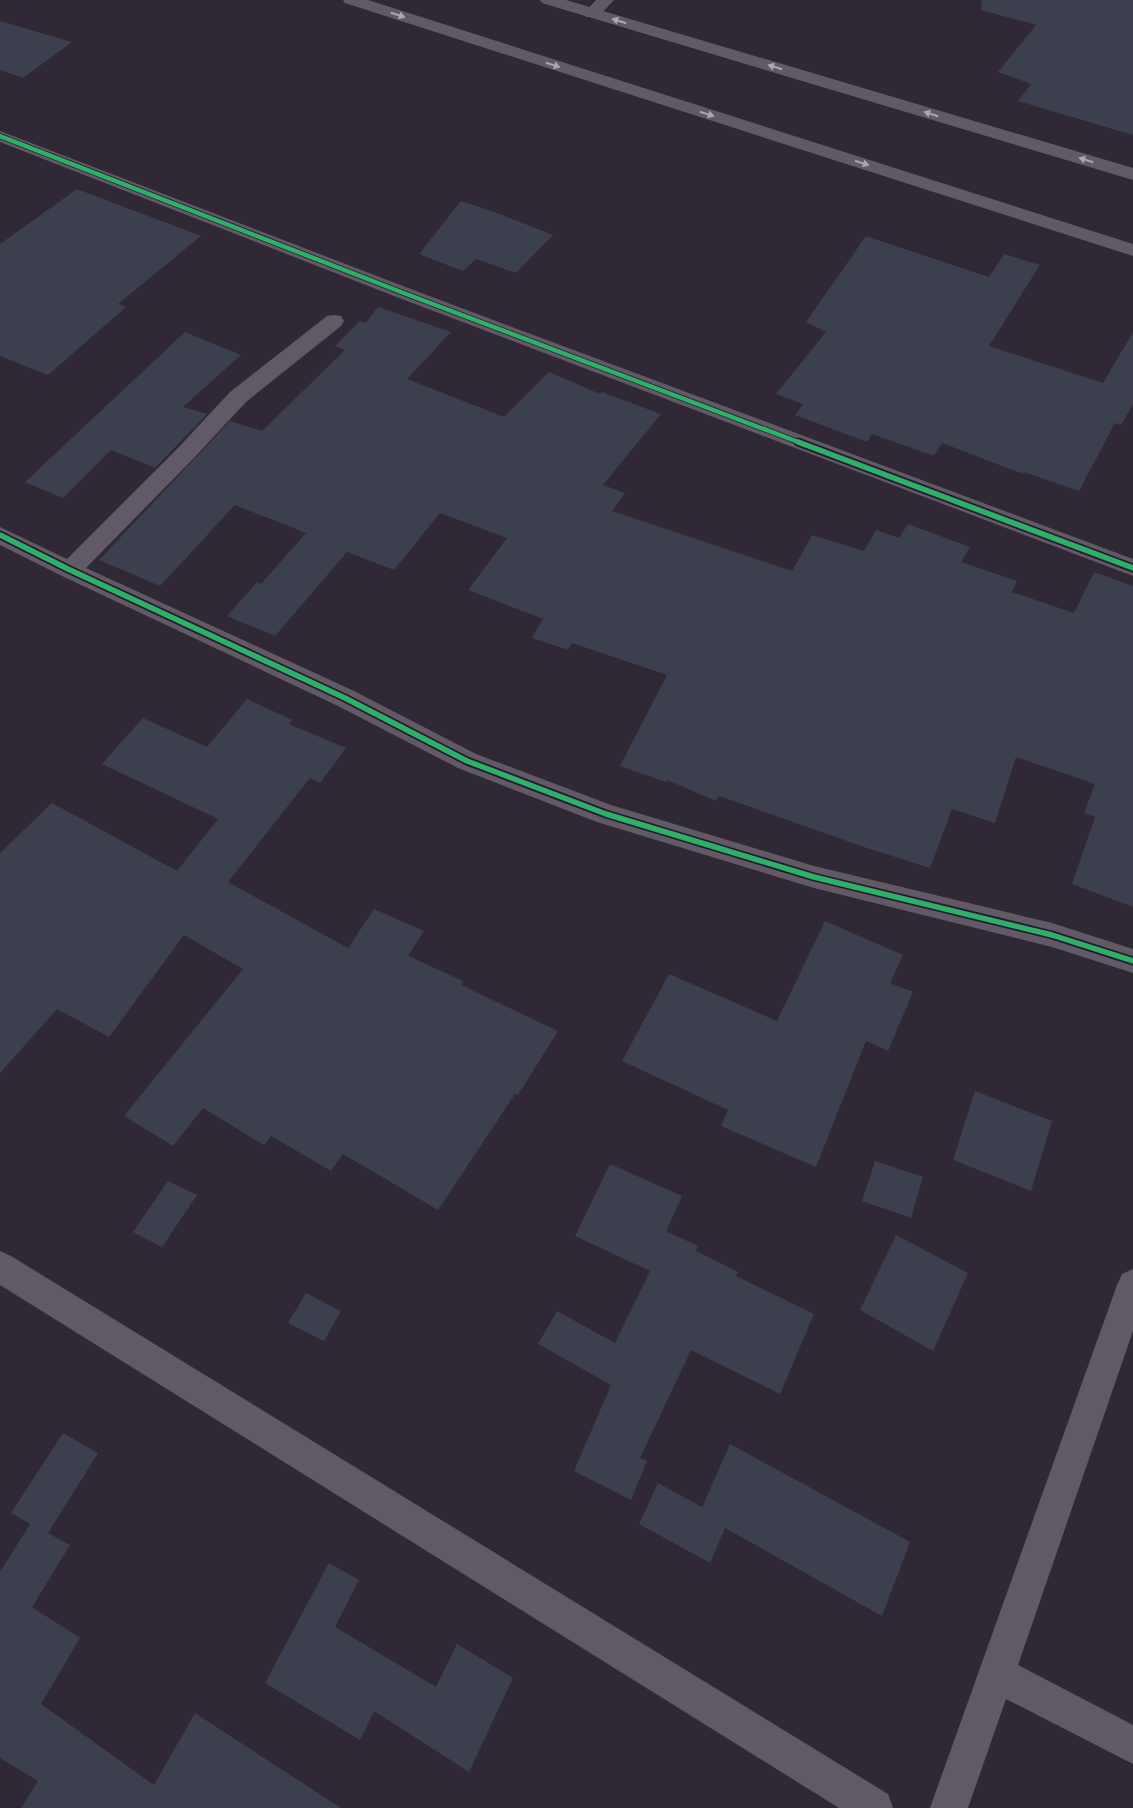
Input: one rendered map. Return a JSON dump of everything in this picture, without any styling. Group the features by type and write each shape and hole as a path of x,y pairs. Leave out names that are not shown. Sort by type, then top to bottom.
{"street":[{"path":"351,0 1133,250"},
{"path":"548,0 1133,174"},
{"path":"592,13 606,0"},
{"path":"0,136 401,292 1133,568"},
{"path":"70,570 186,454 238,396 334,321"},
{"path":"0,534 70,570 345,698 468,761 606,814 814,877 1052,935 1133,961"},
{"path":"0,1267 874,1808"},
{"path":"949,1808 1133,1285"},
{"path":"996,1674 1133,1745"}],"building":[{"path":"982,0 1133,0 1133,135 1018,101 1031,84 998,72 1036,25 981,10"},
{"path":"0,21 72,42 23,78 0,70"},
{"path":"77,189 201,236 118,304 126,307 48,375 0,356 0,244"},
{"path":"461,201 553,235 516,273 476,259 463,271 419,254"},
{"path":"866,236 989,277 1004,254 1040,265 989,346 1103,383 1133,332 1133,404 1121,425 1115,423 1079,491 1024,472 1023,474 942,443 934,456 872,434 867,442 795,415 803,404 776,394 826,332 806,322"},
{"path":"378,307 451,332 407,379 504,417 549,372 600,394 602,392 661,414 603,485 625,493 612,511 792,571 812,535 864,551 876,530 899,538 908,524 970,547 961,562 1017,581 1012,592 1074,613 1094,572 1133,586 1133,907 1072,884 1095,817 1084,813 1095,784 1016,757 995,823 952,809 930,868 719,796 716,801 667,780 666,782 620,766 667,675 572,643 568,650 532,638 543,619 468,590 507,538 440,513 394,570 347,552 275,636 227,616 257,582 261,584 306,533 235,505 160,586 99,560 230,421 262,431 345,350 335,346 360,321 366,323"},
{"path":"185,332 241,355 183,407 207,414 155,468 111,450 63,498 25,482"},
{"path":"247,699 292,720 289,724 346,748 320,783 310,778 228,882 348,948 374,909 424,931 408,956 463,981 461,985 558,1031 518,1095 515,1094 438,1210 343,1154 331,1171 271,1136 264,1145 203,1108 173,1146 124,1116 243,969 184,935 109,1037 57,1009 0,1073 0,853 52,803 177,871 218,819 102,764 143,718 207,747"},
{"path":"825,921 903,955 890,983 913,992 888,1051 866,1041 816,1167 721,1126 728,1110 622,1061 669,974 777,1021"},
{"path":"975,1091 1052,1121 1031,1191 953,1160"},
{"path":"875,1161 923,1177 911,1218 862,1201"},
{"path":"610,1164 682,1196 666,1231 698,1246 696,1251 738,1272 736,1276 814,1314 780,1394 691,1350 640,1458 647,1461 631,1500 574,1471 611,1385 538,1344 557,1311 615,1343 650,1271 575,1236"},
{"path":"168,1181 197,1195 162,1247 133,1232"},
{"path":"896,1235 968,1273 933,1351 860,1310"},
{"path":"306,1293 341,1311 324,1341 288,1323"},
{"path":"63,1433 98,1453 48,1533 70,1545 32,1607 80,1638 41,1704 154,1785 195,1713 341,1808 21,1808 38,1781 0,1758 0,1572 30,1524 11,1513"},
{"path":"730,1444 910,1542 882,1616 725,1528 710,1563 639,1524 658,1483 702,1507"},
{"path":"329,1563 359,1580 335,1627 436,1687 457,1644 513,1678 469,1772 374,1711 360,1740 265,1683"}],"cycle path":[{"path":"0,136 401,292 1133,568"},
{"path":"0,535 70,570 345,698 467,761 606,814 814,877 1052,935 1133,961"}]}
